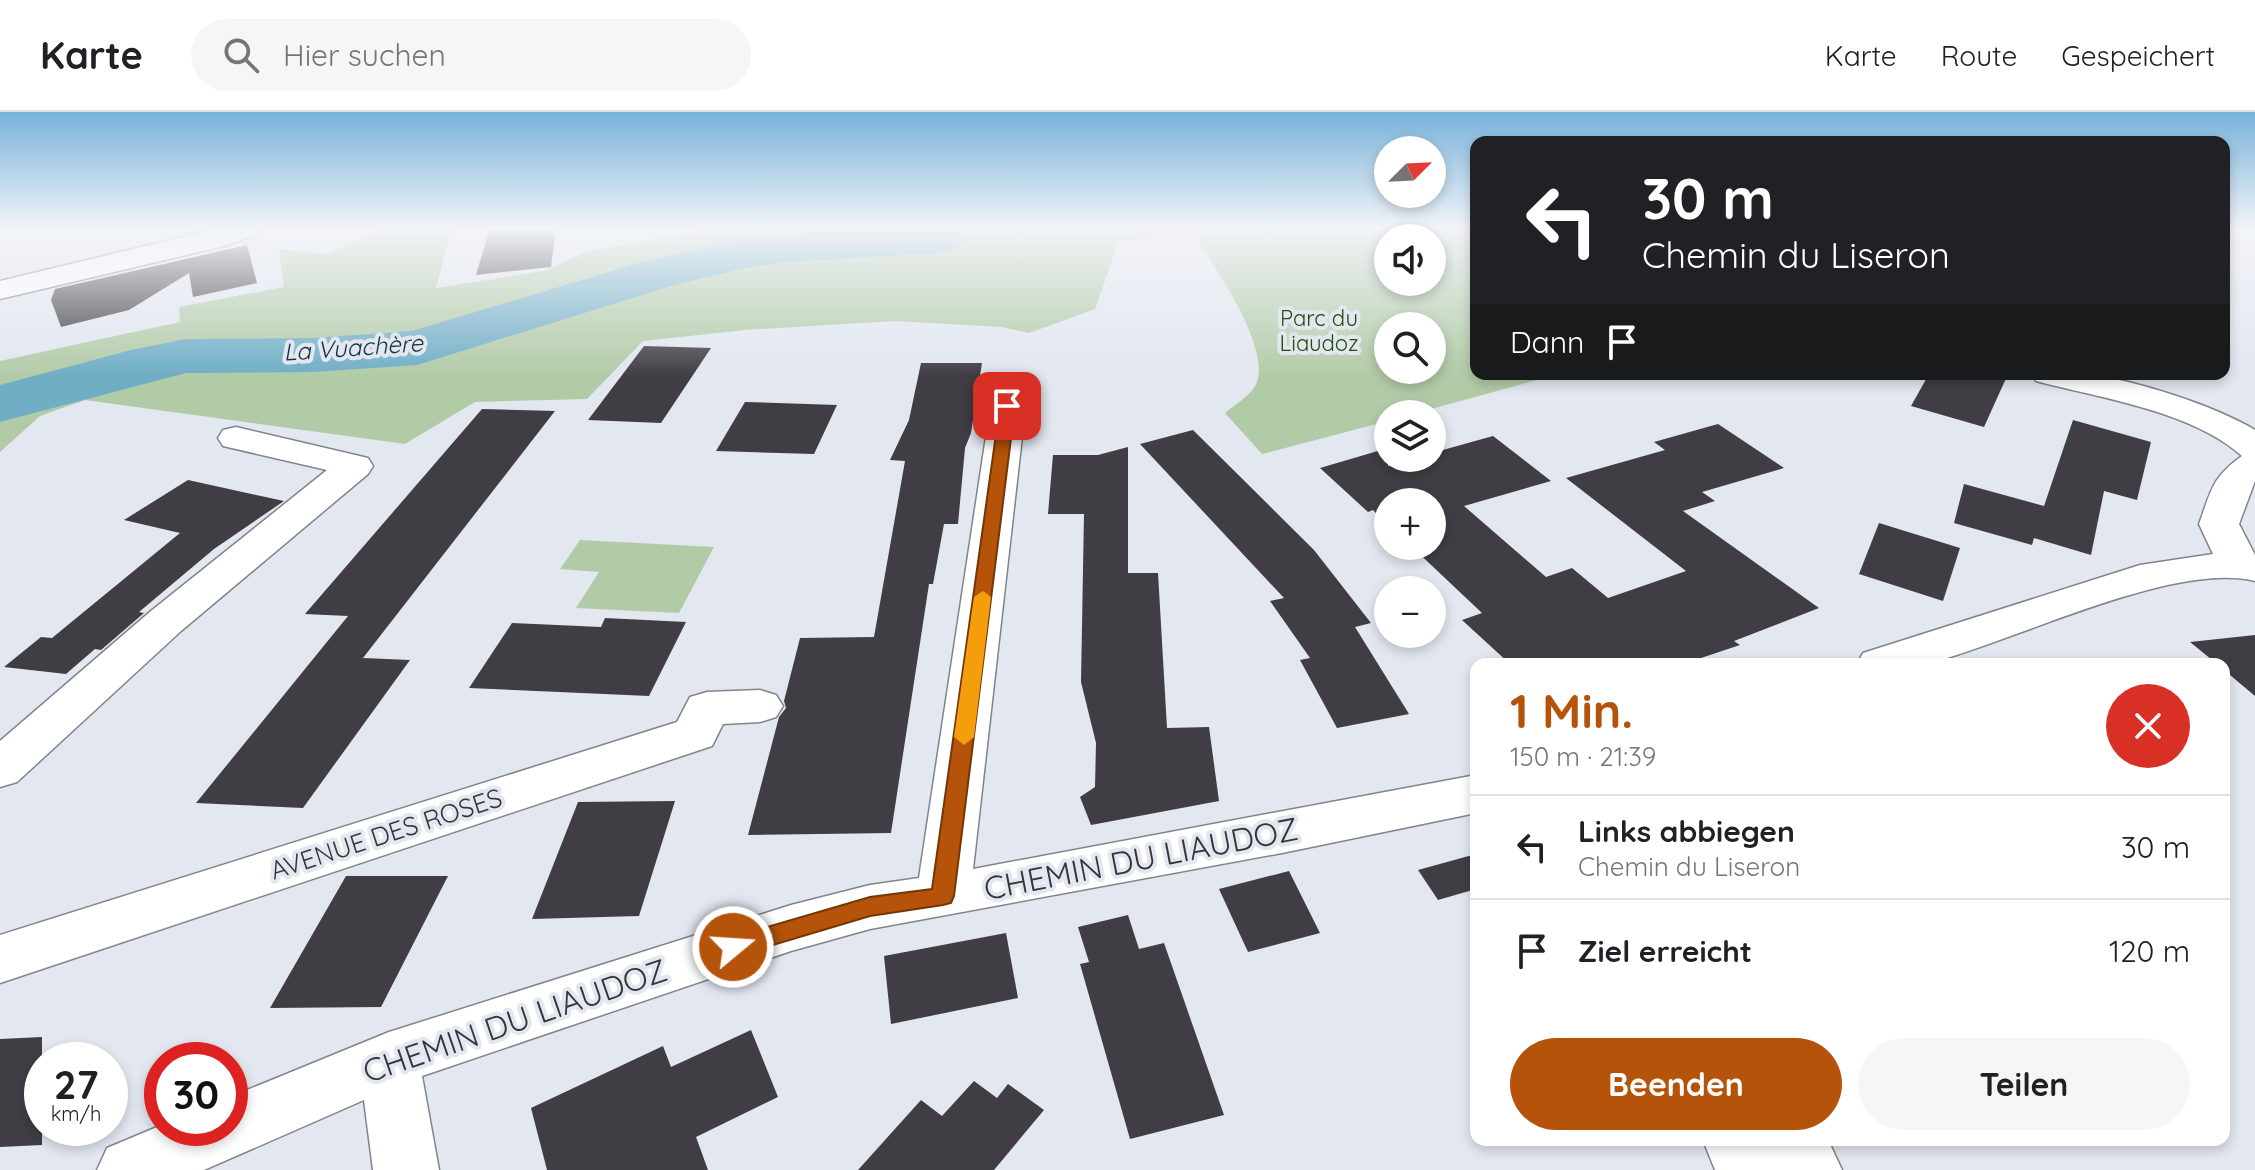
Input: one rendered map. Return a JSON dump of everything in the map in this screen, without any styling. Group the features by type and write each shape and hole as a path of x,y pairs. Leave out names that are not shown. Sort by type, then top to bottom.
{"street":[{"path":"0,290 54,277"},
{"path":"2069,380 2219,422 2247,438 2255,449"},
{"path":"943,896 1011,384"},
{"path":"0,769 166,621 355,466 236,438"},
{"path":"1897,658 2155,574 2246,566 2219,524 2235,478 2255,464"},
{"name":"AVENUE DES ROSES","path":"0,959 695,734 707,708 760,706"},
{"name":"CHEMIN DU LIAUDOZ","path":"130,1170 389,1060 791,928 870,907 1322,826 1470,795"},
{"path":"389,1060 406,1170"},
{"path":"1738,1146 1748,1170"},
{"path":"1795,1146 1809,1170"}],"green space":[{"path":"283,277 439,277 436,288 503,277 1106,277 1095,309 1029,333 1001,327 895,321 745,330 643,341 587,399 475,402 405,444 85,400 40,416 0,452 0,361 180,322 179,307 284,287"},
{"name":"Parc du Liaudoz","path":"1221,277 1374,277 1374,296 1446,296 1446,277 1470,277 1470,380 1537,380 1446,405 1446,400 1374,400 1374,425 1262,454 1225,413 1254,388 1259,373 1250,333"},
{"path":"580,540 714,547 679,613 576,608 599,572 560,569"}],"building":[{"path":"106,277 182,277 129,310 61,327 51,300 55,289"},
{"path":"190,277 256,277 257,283 193,297"},
{"path":"644,346 711,348 661,423 588,420"},
{"path":"921,363 982,363 971,433 965,448 958,524 944,524 933,584 929,584 891,833 748,835 779,717 786,708 784,701 800,638 874,637 905,461 890,460 909,420"},
{"path":"1926,380 2005,380 1984,427 1911,406"},
{"path":"745,402 837,405 814,454 716,451"},
{"path":"482,409 555,411 363,658 410,660 303,808 196,803 348,616 305,614"},
{"path":"2073,420 2151,442 2137,500 2104,491 2091,555 2034,538 2032,545 1954,523 1964,484 2044,506"},
{"path":"1718,424 1784,468 1702,492 1715,501 1683,511 1819,608 1734,641 1740,645 1701,658 1503,658 1462,620 1482,613 1426,560 1446,560 1446,488 1374,488 1374,511 1368,512 1320,468 1374,452 1374,472 1446,472 1446,449 1493,436 1551,481 1464,506 1546,577 1572,568 1608,598 1686,571 1566,478 1665,450 1654,442"},
{"path":"1193,430 1314,550 1371,623 1355,627 1409,714 1337,728 1300,660 1310,658 1270,601 1284,598 1140,444"},
{"path":"1128,447 1128,573 1158,573 1167,728 1209,727 1219,801 1091,825 1080,797 1095,787 1096,743 1081,682 1084,514 1048,514 1053,455 1098,455"},
{"path":"188,480 284,501 214,549 139,612 144,613 101,650 95,649 66,674 4,667 41,637 52,638 180,533 124,520"},
{"path":"1879,523 1960,548 1943,601 1859,574"},
{"path":"605,618 686,622 649,696 469,688 512,623 601,627"},
{"path":"2255,635 2255,696 2230,675 2230,658 2210,658 2190,642"},
{"path":"675,801 639,916 532,919 578,802"},
{"path":"1470,856 1470,891 1438,900 1418,870"},
{"path":"1289,871 1320,933 1248,952 1219,889"},
{"path":"346,876 448,876 381,1007 270,1008"},
{"path":"1128,915 1139,949 1164,943 1224,1115 1130,1139 1080,964 1089,962 1078,927"},
{"path":"1006,933 1018,998 891,1024 884,956"},
{"path":"751,1030 778,1097 696,1137 708,1170 547,1170 531,1108 663,1046 671,1067"},
{"path":"42,1037 42,1042 24,1042 24,1146 0,1147 0,1039"},
{"path":"974,1081 997,1098 1008,1084 1044,1110 994,1170 858,1170 921,1100 942,1116"}],"waterway":[{"name":"La Vuachère","path":"0,404 152,362 186,356 313,355 417,348 645,277"}],"slow traffic":[{"path":"964,737 983,597"}],"route":[{"path":"733,947 870,907 943,896 1007,406"}]}
